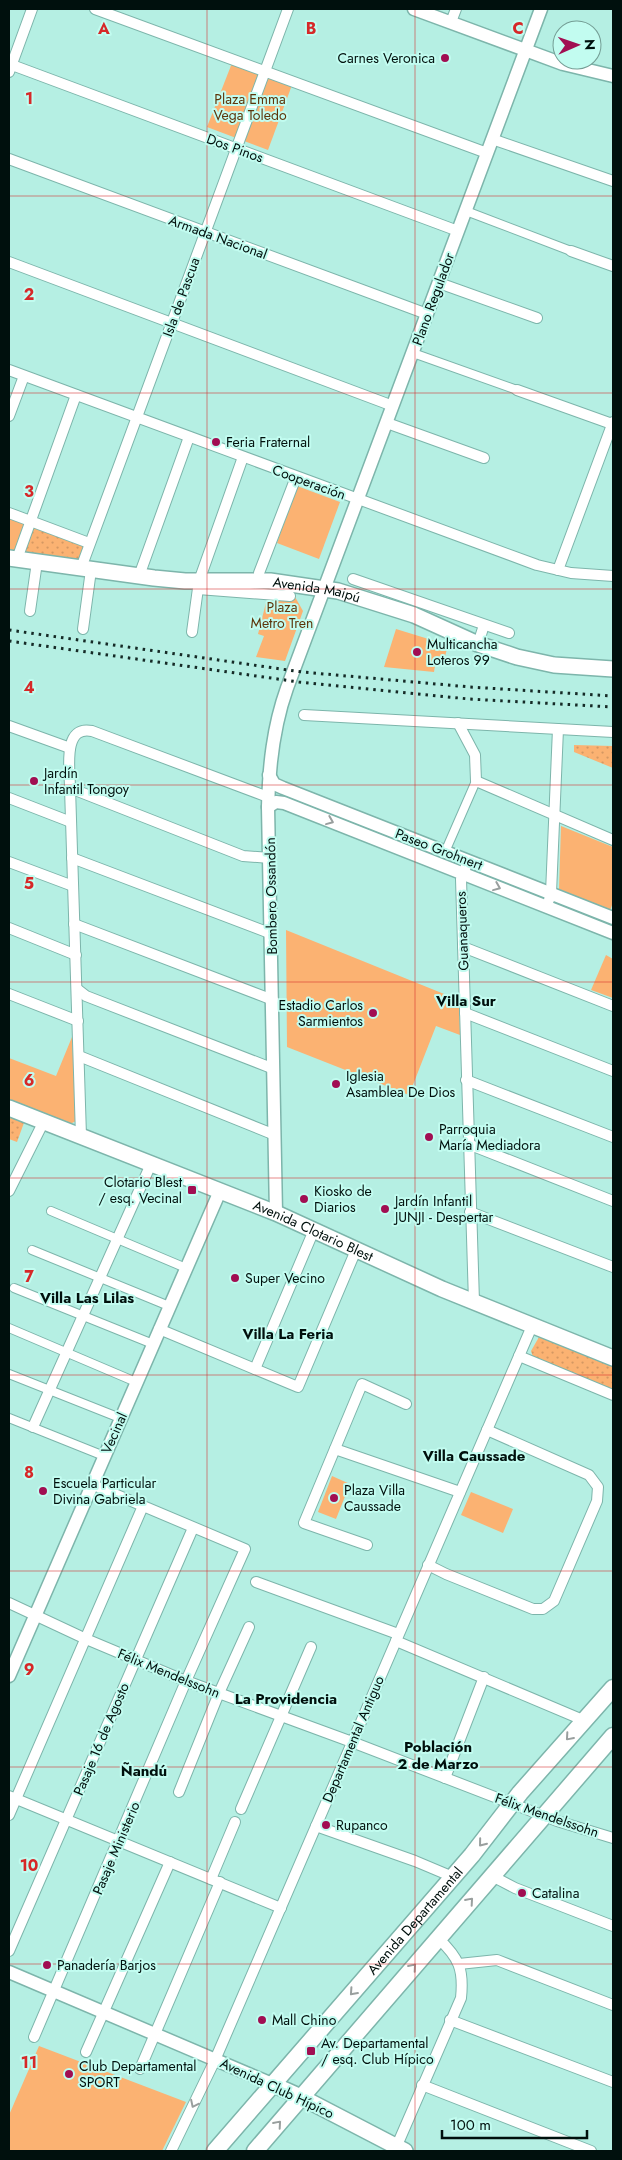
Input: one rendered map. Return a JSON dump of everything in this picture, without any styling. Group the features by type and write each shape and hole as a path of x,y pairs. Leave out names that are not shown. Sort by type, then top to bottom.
{"main road":[{"name":"Avenida Maipú","path":"13,559 198,585 270,580 326,589 352,594 393,608 436,624 478,644 537,662 572,667 613,669"},
{"name":"Avenida Clotario Blest","path":"9,1108 276,1213 474,1302 613,1358"},
{"name":"Avenida Departamental","path":"215,2151 452,1877 583,1720 613,1688"},
{"path":"255,2151 613,1736"},
{"name":"Avenida Club Hípico","path":"272,2084 301,2097 399,2150"}],"street":[{"path":"10,69 32,9"},
{"path":"96,9 487,153"},
{"name":"Isla de Pascua","path":"84,629 89,543 288,9"},
{"path":"414,9 569,66 613,76"},
{"path":"451,22 456,9"},
{"name":"Plano Regulador","path":"326,589 541,9"},
{"name":"Dos Pinos","path":"10,69 236,148 458,231"},
{"path":"492,139 611,179"},
{"name":"Armada Nacional","path":"9,158 427,314"},
{"path":"466,211 613,266"},
{"path":"9,262 394,406"},
{"path":"439,282 537,318"},
{"path":"413,353 613,423 558,570"},
{"name":"Cooperación","path":"9,370 359,500 558,570 584,575 613,576"},
{"path":"9,416 24,376"},
{"path":"13,559 30,520 76,395"},
{"path":"387,423 484,458"},
{"path":"139,576 190,437"},
{"path":"192,632 198,585 243,457"},
{"path":"259,573 296,477"},
{"path":"9,513 89,543"},
{"path":"30,611 37,562"},
{"name":"Avenida Maipú","path":"353,580 509,633"},
{"name":"Avenida Maipú","path":"198,585 290,596"},
{"name":"Bombero Ossandón","path":"276,1213 269,775 272,745 279,713 326,589"},
{"path":"478,644 484,625"},
{"path":"304,715 613,732"},
{"path":"445,852 476,781 474,755 458,724"},
{"path":"9,726 71,744 70,788 81,1136"},
{"path":"546,906 551,894 558,729"},
{"name":"Paseo Grohnert","path":"71,744 81,731 92,731 268,802 280,802 613,933"},
{"name":"Paseo Grohnert","path":"269,775 278,786 613,918"},
{"path":"476,781 613,840"},
{"path":"70,788 243,856 270,858"},
{"path":"9,798 71,822"},
{"path":"380,841 385,828"},
{"path":"72,858 272,934"},
{"name":"Guanaqueros","path":"468,861 461,879 474,1302"},
{"path":"9,862 73,886"},
{"path":"74,924 273,1000"},
{"path":"9,928 76,955"},
{"path":"463,947 613,1006"},
{"path":"77,989 86,996 274,1069"},
{"path":"9,994 78,1021"},
{"path":"465,1013 613,1071"},
{"path":"79,1056 274,1135"},
{"path":"466,1080 613,1136"},
{"path":"9,1191 44,1121"},
{"path":"468,1144 613,1201"},
{"path":"33,1427 151,1164"},
{"name":"Vecinal","path":"9,1676 220,1191"},
{"path":"52,1211 186,1268"},
{"path":"470,1212 613,1268"},
{"path":"255,1369 314,1230"},
{"path":"32,1250 169,1306"},
{"path":"159,1329 298,1387 356,1250"},
{"path":"14,1288 153,1344"},
{"name":"Departamental Antiguo","path":"171,2151 215,2060 532,1326"},
{"path":"9,1328 136,1382"},
{"path":"518,1356 613,1395"},
{"path":"9,1374 120,1418"},
{"path":"367,1545 304,1523 362,1384 406,1404"},
{"path":"9,1418 104,1456"},
{"path":"428,1565 533,1609 543,1609 554,1602 597,1501 598,1487 589,1475 487,1430"},
{"path":"335,1449 460,1492"},
{"path":"92,1484 193,1528"},
{"path":"9,1815 12,1797 86,1639 143,1506"},
{"name":"Pasaje Ministerio","path":"34,2037 244,1549 193,1528"},
{"name":"Pasaje 16 de Agosto","path":"9,1951 193,1528"},
{"path":"256,1582 397,1638 484,1678 583,1720"},
{"name":"Félix Mendelssohn","path":"9,1603 86,1639 186,1681 544,1816 613,1838"},
{"path":"179,1792 219,1693 249,1627"},
{"path":"241,1809 311,1647"},
{"path":"445,1778 484,1678"},
{"path":"12,1797 281,1908"},
{"path":"140,2069 215,1880 235,1822"},
{"path":"316,1826 415,1861 452,1877"},
{"path":"86,2052 170,1862"},
{"path":"492,1876 515,1888 613,1926"},
{"path":"399,2150 422,2085 461,1998 462,1980 459,1964 452,1952 438,1938"},
{"path":"459,1964 497,1960 613,2005"},
{"name":"Avenida Club Hípico","path":"9,1972 272,2084"},
{"path":"450,2020 613,2082"},
{"path":"422,2085 591,2151"}],"green space":[{"name":"Plaza Emma Vega Toledo","path":"232,63 292,85 268,150 207,127"},
{"path":"297,486 340,502 319,559 277,543"},
{"path":"9,515 25,521 17,552 9,551"},
{"path":"32,525 86,544 78,562 21,554"},
{"name":"Plaza Metro Tren","path":"269,591 294,595 303,611 285,661 256,657 264,636 258,634"},
{"name":"Multicancha Loteros 99","path":"396,629 448,645 444,660 436,660 434,672 384,667"},
{"path":"574,745 613,746 613,768 574,752"},
{"path":"561,826 613,847 613,902 610,911 559,889"},
{"name":"Estadio Carlos Sarmientos","path":"286,930 459,1000 460,1035 436,1026 409,1095 287,1047"},
{"path":"606,955 613,959 613,998 591,990"},
{"path":"72,1037 76,1121 70,1124 9,1100 9,1058 56,1076"},
{"path":"9,1114 25,1120 17,1142 9,1139"},
{"path":"539,1337 613,1365 613,1392 533,1357 531,1351"},
{"name":"Plaza Villa Caussade","path":"332,1476 350,1484 336,1519 318,1512"},
{"path":"471,1492 513,1509 503,1533 461,1515"},
{"name":"Club Departamental SPORT","path":"39,2046 186,2102 162,2151 9,2151 9,2115"}],"railway":[{"path":"9,630 302,672 470,687 613,696"},
{"path":"9,641 299,682 469,699 613,707"}],"place":[{"name":"Carnes Veronica","path":"445,58"},
{"name":"Feria Fraternal","path":"216,442"},
{"name":"Multicancha Loteros 99","path":"417,652"},
{"name":"Jardín Infantil Tongoy","path":"34,781"},
{"name":"Estadio Carlos Sarmientos","path":"373,1013"},
{"name":"Iglesia Asamblea De Dios","path":"336,1084"},
{"name":"Parroquia María Mediadora","path":"429,1137"},
{"name":"Clotario Blest / esq. Vecinal","path":"192,1190"},
{"name":"Kiosko de Diarios","path":"304,1199"},
{"name":"Jardín Infantil JUNJI - Despertar","path":"385,1209"},
{"name":"Super Vecino","path":"235,1278"},
{"name":"Escuela Particular Divina Gabriela","path":"43,1491"},
{"name":"Plaza Villa Caussade","path":"334,1498"},
{"name":"Rupanco","path":"326,1825"},
{"name":"Catalina","path":"522,1893"},
{"name":"Panadería Barjos","path":"47,1965"},
{"name":"Mall Chino","path":"262,2020"},
{"name":"Av. Departamental / esq. Club Hípico","path":"311,2051"},
{"name":"Club Departamental SPORT","path":"69,2074"}],"district":[{"name":"Villa Sur","path":"466,1001"},
{"name":"Villa Las Lilas","path":"87,1298"},
{"name":"Villa La Feria","path":"288,1334"},
{"name":"Villa Caussade","path":"474,1456"},
{"name":"La Providencia","path":"286,1699"},
{"name":"Población 2 de Marzo","path":"438,1756"},
{"name":"Ñandú","path":"144,1771"}]}
